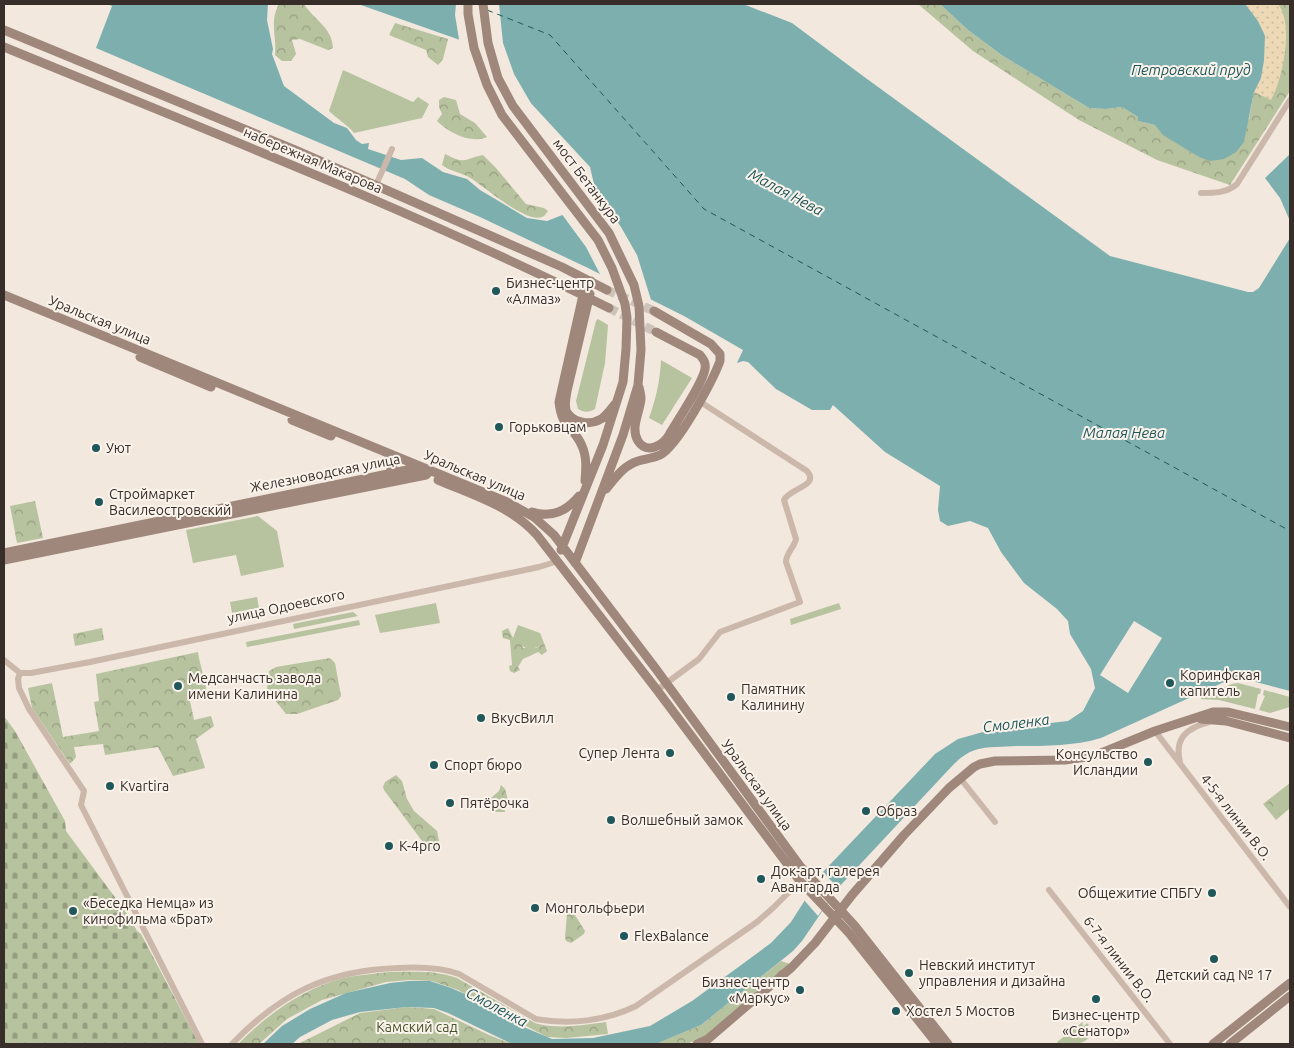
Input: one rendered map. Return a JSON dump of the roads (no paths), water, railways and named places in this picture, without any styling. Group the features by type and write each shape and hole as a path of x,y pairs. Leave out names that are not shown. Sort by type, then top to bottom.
{"main road":[{"name":"мост Бетанкура","path":"468,4 474,48 486,85 507,121 598,240 620,289 627,318 626,362 617,402"},
{"name":"мост Бетанкура","path":"483,4 488,43 498,78 525,122 609,233 634,285 639,306 641,350 638,385"},
{"name":"набережная Макарова","path":"4,30 295,150 607,290"},
{"name":"набережная Макарова","path":"4,47 289,164 556,281 608,308 592,309 585,315"},
{"path":"523,510 541,515 556,514 569,507 584,488 586,460 583,447 578,437 564,422 560,413 559,402 591,282"},
{"name":"Уральская улица","path":"4,295 428,473 523,510 545,526 563,546 666,683 800,866 812,888"},
{"path":"586,297 585,315 565,404 568,414 579,422 591,423 602,419 617,402"},
{"name":"Уральская улица","path":"4,302 412,470"},
{"path":"602,495 626,467 660,455 669,448 679,436 720,361 720,354 716,348 654,311"},
{"path":"638,385 642,398 635,433 642,446 657,447 664,443 705,373 705,361 700,355 656,332"},
{"path":"576,563 623,435 638,385"},
{"path":"558,561 584,488 603,445 617,402"},
{"path":"389,474 393,468 390,460"},
{"name":"Железноводская улица","path":"4,553 389,474 412,470 428,473"},
{"name":"Уральская улица","path":"428,473 511,512 532,530 657,690 800,881 812,888"},
{"name":"Железноводская улица","path":"4,560 428,473"},
{"name":"улица Одоевского","path":"558,561 576,563"},
{"path":"697,1044 710,1041 792,967 815,943 852,895 904,836 960,778 974,767 987,762 1065,760 1094,756 1155,731 1213,712 1228,712 1290,727"},
{"path":"1195,719 1215,720 1290,738"},
{"path":"812,888 837,914 855,926 948,1044"},
{"path":"837,914 848,933 936,1044"},
{"path":"1213,1044 1290,983"},
{"path":"1230,1044 1290,996"}],"street":[{"path":"1201,193 1222,192 1237,184 1290,100"},
{"path":"376,185 390,152"},
{"path":"657,690 699,659 720,632 800,602 786,562 786,556 795,544 796,539 784,500 788,494 808,484 811,479 810,475 807,471 699,401"},
{"name":"улица Одоевского","path":"20,673 32,674 90,662 530,569 558,561"},
{"path":"4,660 20,673 18,679 19,688 26,703 84,791 81,805 202,1044"},
{"path":"1181,766 1177,751 1183,736 1192,729 1215,720"},
{"name":"4-5-я линии В.О.","path":"1155,731 1290,907"},
{"path":"960,778 995,822"},
{"path":"232,1044 246,1030 274,1008 306,988 335,976 381,968 448,970 459,974 536,1020 549,1022 581,1020 615,1014 636,1006 757,922 800,881"},
{"name":"6-7-я линии В.О.","path":"1048,890 1170,1044"}],"water":[{"name":"Малая Нева","path":"107,4 268,4 267,20 273,49 272,54 284,86 334,123 347,128 356,140 362,144 369,143 368,149 401,160 422,158 443,172 467,179 480,190 527,218 547,221 598,201 590,167 527,99 494,73 460,40 358,4 743,4 792,23 1110,256 1253,292 1259,288 1290,238 1290,691 1241,678 1233,678 1101,738 1081,743 1060,745 990,747 975,750 960,758 838,888 802,941 793,951 701,1025 656,1044 512,1044 434,1008 407,1007 360,1012 332,1020 300,1037 292,1044 263,1044 282,1026 310,1009 346,993 390,983 409,981 430,981 451,988 479,1000 519,1025 552,1039 593,1038 650,1026 692,1001 771,943 791,922 823,872 935,754 958,739 990,730 1068,721 1083,711 1095,688 1091,669 1070,634 1068,621 1057,609 1024,583 1001,552 988,528 970,521 948,526 940,521 938,510 940,486 885,452 833,405 830,410 812,410 776,389 748,362 737,363 743,350 684,316 588,268 429,195 405,179 96,48 112,6"},
{"name":"Петровский пруд","path":"940,4 1245,4 1258,21 1265,36 1261,78 1254,92 1244,142 1236,152 1224,159 1210,161 1199,157 1163,135 1155,125 1138,121 1138,117 1122,107 1106,109 1089,108 1003,56 968,30"},
{"path":"1290,154 1290,221 1280,198 1265,178"}],"tunnel":[{"path":"607,290 654,311"},
{"path":"609,308 656,332"}],"place":[{"name":"Бизнес-центр «Алмаз»","path":"496,291"},
{"name":"Горьковцам","path":"499,427"},
{"name":"Уют","path":"96,448"},
{"name":"Строймаркет Василеостровский","path":"99,502"},
{"name":"Коринфская капитель","path":"1170,683"},
{"name":"Медсанчасть завода имени Калинина","path":"178,686"},
{"name":"Памятник Калинину","path":"731,697"},
{"name":"ВкусВилл","path":"481,718"},
{"name":"Супер Лента","path":"670,753"},
{"name":"Консульство Исландии","path":"1148,762"},
{"name":"Спорт бюро","path":"434,765"},
{"name":"Kvartira","path":"110,786"},
{"name":"Пятёрочка","path":"450,803"},
{"name":"Образ","path":"866,811"},
{"name":"Волшебный замок","path":"611,820"},
{"name":"K-4pro","path":"389,846"},
{"name":"Док-арт, галерея Авангарда","path":"761,879"},
{"name":"Общежитие СПБГУ","path":"1212,893"},
{"name":"Монгольфьери","path":"535,908"},
{"name":"«Беседка Немца» из кинофильма «Брат»","path":"73,911"},
{"name":"FlexBalance","path":"624,936"},
{"name":"Детский сад № 17","path":"1214,959"},
{"name":"Невский институт управления и дизайна","path":"909,973"},
{"name":"Бизнес-центр «Маркус»","path":"800,990"},
{"name":"Бизнес-центр «Сенатор»","path":"1096,999"},
{"name":"Хостел 5 Мостов","path":"896,1011"}],"water label":[{"name":"Смоленка","path":"1016,723"},
{"name":"Смоленка","path":"497,1007"}],"park label":[{"name":"Камский сад","path":"417,1027"}]}
